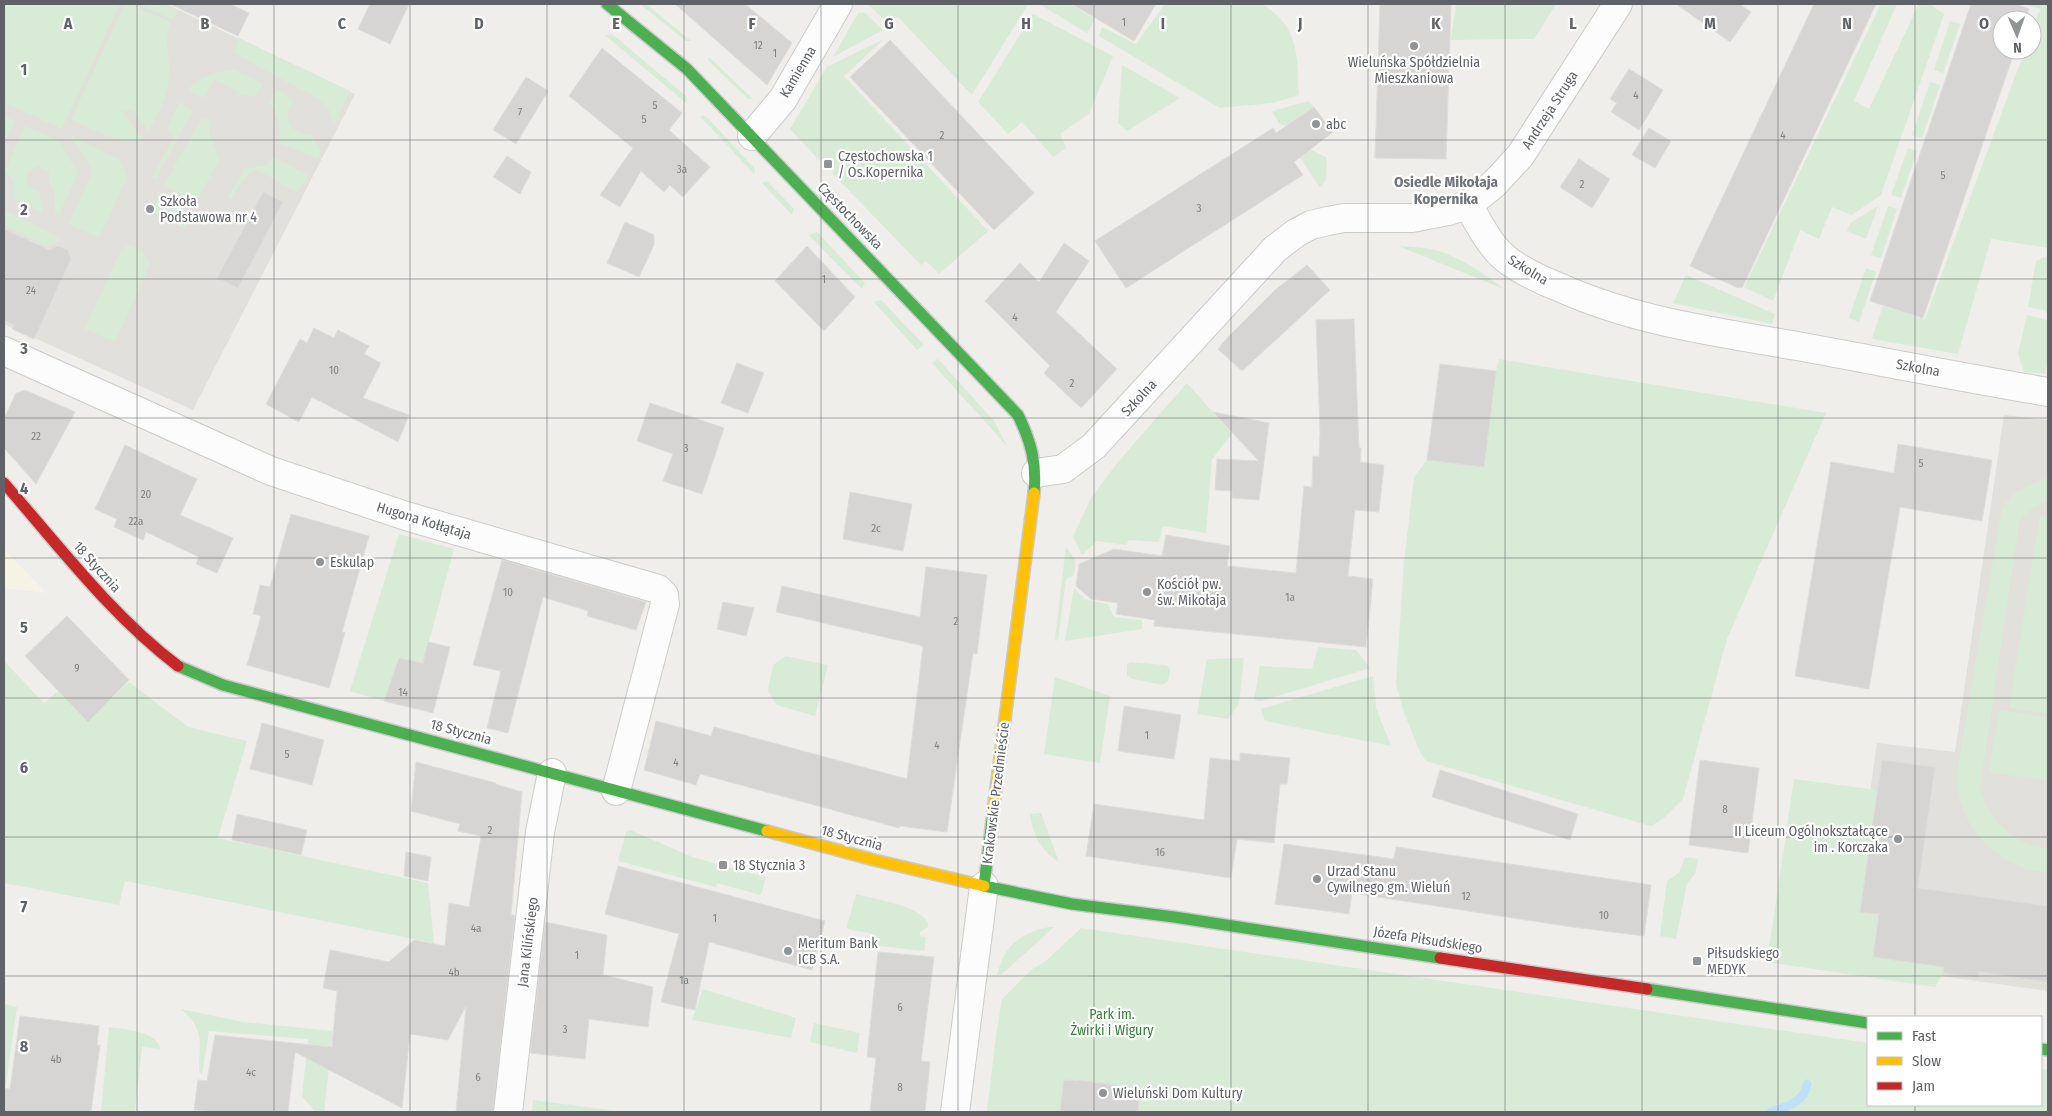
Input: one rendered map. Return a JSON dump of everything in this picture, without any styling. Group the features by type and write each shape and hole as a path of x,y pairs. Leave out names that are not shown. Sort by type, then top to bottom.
{"main road":[{"name":"Częstochowska","path":"607,4 687,69 1018,415 1031,443 1036,473"},
{"name":"Krakowskie Przedmieście","path":"984,886 1036,473"},
{"name":"18 Stycznia","path":"4,483 130,625 166,658 182,669 223,685 874,860 984,886"},
{"name":"Józefa Piłsudskiego","path":"984,886 1090,907 1174,918 1867,1023"}],"street":[{"name":"Kamienna","path":"752,136 783,99 838,4"},
{"name":"Andrzeja Struga","path":"1468,205 1494,184 1520,156 1618,4"},
{"name":"Szkolna","path":"1036,473 1063,469 1094,446 1275,249 1296,233 1311,225 1344,218 1412,218 1468,205 1484,231 1508,261 1538,279 1618,310 1656,320 2048,392"},
{"name":"Hugona Kołłątaja","path":"4,351 271,471 406,516 658,589 664,595 665,604 616,791"},
{"name":"Jana Kilińskiego","path":"508,1112 540,832 552,773"},
{"name":"Krakowskie Przedmieście","path":"955,1112 984,886"}],"shaded area":[{"name":"Szkoła Podstawowa nr 4","path":"4,4 166,4 355,94 193,410 4,324"},
{"path":"2004,415 2048,420 2048,991 1846,963 1877,743 1955,752"},
{"path":"4,549 46,593 4,588"}],"green space":[{"path":"4,4 120,4 62,129 4,102"},
{"path":"125,4 171,22 167,34 169,81 159,111 148,132 133,110 122,111 143,140 135,142 107,136 71,119"},
{"path":"139,4 164,4 178,11 173,20"},
{"path":"640,4 646,4 691,41 686,41"},
{"path":"868,4 1024,4 1027,6 972,95 898,17 886,22"},
{"path":"1042,4 1070,4 1095,19 1087,33"},
{"path":"1165,4 1262,4 1284,22 1290,33 1298,68 1299,95 1273,103 1220,108 1099,36 1102,27 1136,44"},
{"path":"1456,4 1556,4 1534,39 1451,40"},
{"path":"1881,4 1897,4 1854,101 1869,109 1919,4 1929,4 1944,14 1881,195 1852,215 1832,207 1819,239 1800,230 1773,301 1744,287"},
{"path":"2024,4 2048,4 2048,248 1991,239 1958,354 1872,339 1883,306 1925,319 2021,60 2042,60 2042,10"},
{"path":"858,13 865,13 883,30 833,57"},
{"path":"1033,14 1113,56 1089,114 1060,134 1066,148 1053,157 1022,122 1008,134 978,102"},
{"path":"1950,21 1960,24 1943,73 1934,70"},
{"path":"612,34 687,97 686,103 605,35"},
{"path":"239,38 350,91 334,125 328,107 317,98 234,53"},
{"path":"884,39 844,76 988,231 939,274 926,261 921,265 832,173 835,169 824,158 820,161 790,129 827,67"},
{"path":"709,57 752,98 748,99 708,60"},
{"path":"1122,65 1180,98 1127,131 1118,123"},
{"path":"234,70 263,84 256,97 236,96 238,92 214,79 204,98 190,92 188,89 209,75"},
{"path":"1930,82 1940,85 1922,138 1912,135"},
{"path":"277,90 285,93 293,101 288,114 288,120 298,132 312,135 321,151 318,159 280,143 281,132 279,122 269,103"},
{"path":"1309,101 1314,107 1300,117 1319,143 1279,123 1272,111"},
{"path":"179,102 193,110 156,179 152,177 173,139 167,129"},
{"path":"4,116 15,121 4,145"},
{"path":"700,116 706,116 755,169 754,174"},
{"path":"202,117 211,121 209,133 220,159 196,202 164,185"},
{"path":"25,126 59,141 78,173 59,215 55,212 55,194 49,184 49,172 38,166 27,173 28,186 39,192 43,205 42,212 14,199 13,179 5,171"},
{"path":"69,135 120,160 127,179 99,238 69,224 92,172 89,164"},
{"path":"1285,136 1327,158 1326,180 1320,187"},
{"path":"1908,148 1917,151 1901,198 1891,195"},
{"path":"273,157 308,175 298,193 258,170 245,178 231,199 228,198 244,169 267,165"},
{"path":"767,181 794,209 792,215 762,183"},
{"path":"159,198 192,215 185,229 151,211"},
{"path":"1878,206 1866,239 1847,231 1850,223"},
{"path":"1888,206 1897,209 1881,258 1871,255"},
{"path":"4,210 60,237 58,242 47,246 4,225"},
{"path":"817,232 865,283 862,289 809,235"},
{"path":"127,246 142,252 150,265 115,342 85,329 121,250"},
{"path":"1398,246 1436,250 1456,258 1504,289"},
{"path":"2044,257 2048,258 2048,311 2028,307 2036,261"},
{"path":"1866,268 1876,272 1859,322 1849,318"},
{"path":"1686,275 1775,314 1772,324 1673,303"},
{"path":"881,300 924,345 917,350 874,302"},
{"path":"2027,315 2048,320 2048,359 2045,374 2024,372 2018,354"},
{"path":"938,359 994,421 1007,446 932,363"},
{"path":"1499,359 1826,413 1727,639 1683,799 1664,818 1651,826 1426,761 1420,752 1404,713 1396,684 1404,561 1414,477 1427,460 1484,467"},
{"path":"1187,383 1232,434 1212,459 1206,533 1163,526 1159,542 1129,540 1126,545 1097,541 1082,555 1073,537 1091,498 1118,462"},
{"path":"2048,477 2048,501 2027,512 2019,524 1980,787 1989,810 2004,829 2024,842 2048,848 2048,872 2030,870 2012,863 1983,841 1963,810 1958,792 1957,774 2002,508 2014,493"},
{"path":"2040,516 2048,517 2048,714 2009,708"},
{"path":"399,534 454,549 423,663 399,658 384,701 350,691"},
{"path":"1066,547 1076,561 1074,575 1066,579 1058,641 1055,639"},
{"path":"1074,588 1084,599 1108,604 1114,617 1142,620 1142,629 1065,641"},
{"path":"1318,647 1356,650 1370,668 1261,701 1254,700 1260,666 1312,669"},
{"path":"786,656 828,665 815,716 777,705 768,691 773,665"},
{"path":"1244,658 1239,704 1228,719 1197,714 1207,659"},
{"path":"5,662 44,703 58,691 88,721 129,682 188,727 247,741 218,838 428,883 434,943 125,881 119,905 4,883"},
{"path":"1130,662 1169,667 1168,681 1162,685 1130,678 1127,675 1127,664"},
{"path":"1373,676 1376,708 1391,746 1265,721 1261,709"},
{"path":"1055,677 1110,696 1100,763 1044,754"},
{"path":"1999,710 2048,717 2048,781 1989,772"},
{"path":"1794,779 1877,790 1860,911 1879,914 1873,957 1944,967 1943,973 1935,987 1767,962"},
{"path":"1041,813 1059,862 1042,847 1035,835 1030,814"},
{"path":"630,830 695,858 766,877 761,895 717,883 716,887 618,861 626,832"},
{"path":"1685,857 1698,859 1695,874 1687,883 1676,939 1660,936 1667,881 1679,873"},
{"path":"856,894 906,907 923,917 928,923 928,927 920,932 920,936 926,937 924,951 871,945 873,934 848,929 847,926"},
{"path":"1054,927 1001,975 997,975 1004,956 1015,942 1030,933"},
{"name":"Park im. Żwirki i Wigury","path":"1081,928 1867,1043 1867,1106 2042,1106 2042,1069 2048,1070 2048,1112 987,1112 1002,999 1031,970 1046,961"},
{"path":"703,989 796,1018 791,1038 692,1020"},
{"path":"4,1004 17,1007 6,1085 4,1086"},
{"path":"181,1009 243,1022 333,1031 324,1112 315,1112 302,1096 308,1039 209,1031 202,1075 199,1071 200,1044 198,1030"},
{"path":"814,1023 860,1033 857,1053 810,1042"},
{"path":"109,1027 146,1034 161,1049 142,1047 135,1112 101,1112"},
{"path":"533,1100 624,1112 532,1112"}],"building":[{"path":"170,4 230,4 249,13 238,36"},
{"path":"370,4 409,4 390,44 358,29"},
{"path":"675,4 745,4 792,43 767,85"},
{"path":"1072,4 1156,4 1134,41"},
{"name":"Wieluńska Spółdzielnia Mieszkaniowa","path":"1380,4 1451,4 1446,159 1375,158"},
{"path":"1676,4 1739,4 1751,12 1730,42"},
{"path":"1814,4 1876,4 1742,288 1738,288 1690,266"},
{"path":"1971,4 2016,4 2029,9 1992,10 1992,60 2012,60 1923,318 1870,301"},
{"path":"890,40 1034,193 994,230 850,77"},
{"path":"602,48 682,113 669,130 710,167 683,197 670,185 664,192 641,171 620,207 600,195 633,148 569,96"},
{"path":"1629,69 1663,90 1639,130 1611,112 1617,103 1610,99"},
{"path":"526,77 548,91 516,144 493,130"},
{"path":"1314,107 1333,132 1294,162 1303,175 1126,288 1095,241 1273,128 1276,133"},
{"path":"1649,128 1671,141 1655,168 1632,155"},
{"path":"507,156 531,172 520,194 493,177"},
{"path":"1579,159 1610,179 1592,208 1560,187"},
{"path":"263,192 283,202 238,288 217,278"},
{"path":"625,222 654,235 654,245 639,277 607,263"},
{"path":"4,229 49,250 58,246 68,250 71,259 34,339 12,329 14,325 4,320"},
{"path":"1064,243 1089,261 1056,312 1117,369 1081,408 1044,373 1050,366 985,301 1020,263 1039,282"},
{"path":"807,246 855,297 824,331 775,281"},
{"path":"1307,265 1330,290 1242,371 1218,349 1275,290"},
{"path":"1354,319 1359,448 1361,448 1360,462 1384,465 1379,512 1355,510 1348,576 1373,579 1366,647 1154,626 1155,620 1116,614 1118,603 1091,599 1076,586 1079,564 1114,549 1162,556 1166,535 1230,546 1227,566 1296,573 1304,486 1312,487 1313,456 1319,457 1320,432 1316,320"},
{"path":"314,328 334,338 338,330 369,346 364,354 381,363 363,398 409,415 398,442 312,397 299,422 266,404 300,339 307,343"},
{"path":"737,363 764,373 748,413 721,403"},
{"path":"1440,364 1496,371 1484,467 1427,460"},
{"path":"25,390 75,412 36,484 4,448 4,419 16,393"},
{"path":"650,403 724,428 702,494 663,481 673,454 637,441"},
{"path":"1213,412 1269,423 1259,500 1232,498 1232,491 1215,490 1217,459 1259,461"},
{"path":"1898,444 1992,460 1982,521 1900,507 1869,689 1795,676 1831,462 1894,473"},
{"path":"125,445 197,479 180,515 233,538 217,573 196,564 199,557 146,532 143,540 114,527 117,519 95,509"},
{"path":"850,492 912,504 903,551 843,539"},
{"path":"291,514 369,536 342,632 345,633 329,688 247,665 261,616 253,614 260,585 270,587"},
{"path":"502,560 646,602 636,630 587,616 588,611 543,597 508,733 487,728 501,671 473,665"},
{"path":"926,567 987,575 977,654 973,653 947,832 900,826 899,828 700,774 696,785 644,770 656,721 711,736 714,727 907,779 923,646 776,612 782,586 920,617"},
{"path":"723,602 754,608 746,636 717,629"},
{"path":"67,616 129,680 88,722 25,656"},
{"path":"428,642 450,647 433,713 384,701 399,658 423,663"},
{"path":"1124,706 1181,715 1174,759 1118,751"},
{"path":"262,723 324,740 312,785 250,769"},
{"path":"1240,753 1290,758 1287,784 1280,784 1274,843 1237,839 1231,878 1086,856 1094,804 1204,820 1210,758 1240,761"},
{"path":"1700,760 1759,768 1748,853 1689,845"},
{"name":"II Liceum Ogólnokształcące im . Korczaka","path":"1882,760 1935,767 1918,888 2048,906 2048,982 1979,972 1979,978 1943,973 1944,967 1873,957 1879,914 1860,912"},
{"path":"416,762 496,783 522,792 511,915 515,915 493,1112 456,1112 466,1006 448,1040 410,1034 402,1108 295,1052 288,1112 215,1112 194,1110 198,1080 207,1081 215,1035 332,1047 337,991 323,988 330,950 389,962 414,940 445,946 449,903 469,907 481,836 458,831 460,824 411,811"},
{"path":"1440,770 1578,814 1570,840 1432,797"},
{"path":"237,814 307,830 301,855 232,840"},
{"path":"1284,844 1394,859 1396,847 1651,885 1644,936 1565,926 1352,893 1349,914 1275,904"},
{"path":"406,852 431,857 428,881 404,876"},
{"path":"618,866 825,921 812,970 709,942 695,1010 661,1002 679,934 605,914"},
{"path":"545,922 607,935 603,975 653,987 648,1027 589,1019 585,1059 530,1053"},
{"path":"878,952 934,957 921,1061 930,1062 925,1112 870,1112 876,1058 867,1057"},
{"path":"20,1016 99,1026 97,1045 100,1045 91,1112 4,1112 4,1088 10,1089"},
{"name":"Wieluński Dom Kultury","path":"1064,1080 1079,1080 1140,1089 1138,1112 1060,1112"}],"waterway":[{"path":"1771,1112 1794,1103 1803,1095 1807,1084"}],"traffic: fast":[{"path":"607,4 687,69 1018,415 1034,462 1034,493"},
{"path":"178,666 223,685 767,831"},
{"path":"993,812 984,886 1072,904 1174,917 1440,958"},
{"path":"1647,989 1867,1023"},
{"path":"2042,1049 2048,1050"}],"traffic: slow":[{"path":"993,812 1034,493"},
{"path":"767,831 874,860 984,886"}],"traffic: jam":[{"path":"4,483 86,579 130,625 178,666"},
{"path":"1440,958 1647,989"}],"place":[{"name":"Wieluńska Spółdzielnia Mieszkaniowa","path":"1414,46"},
{"name":"abc","path":"1316,124"},
{"name":"Częstochowska 1 / Os.Kopernika","path":"828,164"},
{"name":"Szkoła Podstawowa nr 4","path":"150,209"},
{"name":"Eskulap","path":"320,562"},
{"name":"Kościół pw. św. Mikołaja","path":"1147,592"},
{"name":"II Liceum Ogólnokształcące im . Korczaka","path":"1898,839"},
{"name":"18 Stycznia 3","path":"723,865"},
{"name":"Urzad Stanu Cywilnego gm. Wieluń","path":"1317,879"},
{"name":"Meritum Bank ICB S.A.","path":"788,951"},
{"name":"Piłsudskiego MEDYK","path":"1697,961"},
{"name":"Wieluński Dom Kultury","path":"1103,1093"}],"district":[{"name":"Osiedle Mikołaja Kopernika","path":"1446,190"}]}
